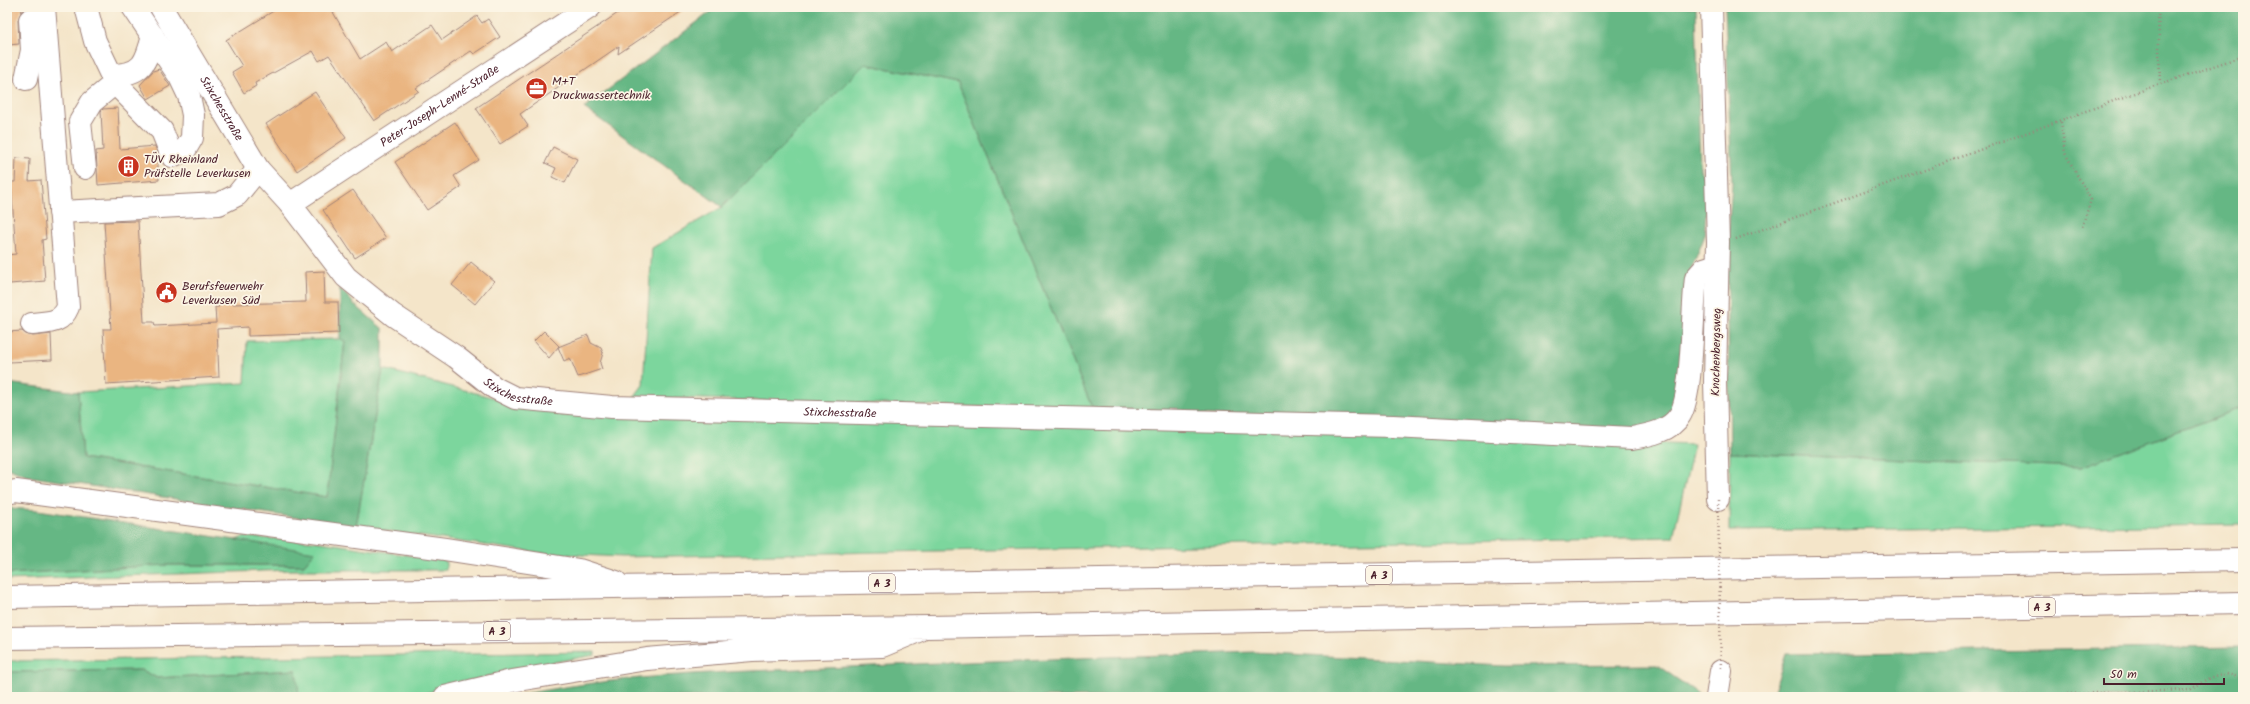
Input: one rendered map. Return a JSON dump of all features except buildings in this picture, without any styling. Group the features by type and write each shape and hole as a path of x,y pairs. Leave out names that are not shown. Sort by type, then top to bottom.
{"main road":[{"path":"26,79 32,50 28,7"},
{"path":"32,324 58,322 65,316 68,307 44,7"},
{"path":"86,7 95,41 114,79 162,131 172,156 185,150 192,138 193,115 189,96 180,77 133,7"},
{"name":"Stixchesstraße","path":"161,7 258,169 290,204 346,277 393,315 456,357 495,388 515,398 612,407 1393,426 1632,438 1659,433 1680,416 1684,406 1696,278 1704,268 1717,265"},
{"name":"Peter-Joseph-Lenné-Straße","path":"290,204 590,7"},
{"name":"Knochenbergsweg","path":"1711,7 1718,242 1715,381 1718,499"},
{"path":"85,168 80,122 92,102 114,79 133,73 142,66 149,53 153,36"},
{"path":"60,212 219,204 237,195 258,169"},
{"path":"10,490 445,549 579,570 635,588"},
{"name":"A 3","path":"7,597 635,588 2243,560"},
{"name":"A 3","path":"7,638 928,627 2243,604"},
{"path":"445,697 512,681 647,659 752,650 882,646 928,627"},
{"path":"1717,697 1721,671"}],"path":[{"path":"2158,7 2160,84"},
{"path":"1718,242 1730,241 2061,122 2160,84 2243,56"},
{"path":"2061,122 2066,153 2091,200 2082,227"},
{"path":"1718,499 1721,671"},
{"path":"1976,697 2190,690 2219,673 2234,675 2243,680"}],"green space":[{"path":"717,7 1696,7 1700,170 1708,186 1704,238 1688,277 1679,395 1671,417 1631,432 1093,410 958,83 865,64 722,207 584,108"},
{"path":"1725,7 2243,7 2243,407 2081,467 1730,453 1727,249 1732,184"},
{"path":"865,64 958,83 1093,410 634,397 643,385 652,248 722,207"},
{"path":"340,288 354,304 383,329 383,369 356,527 27,476 7,468 7,383 78,392 83,458 327,497 345,341 340,339"},
{"path":"345,340 327,497 83,458 78,392 245,383 247,341"},
{"path":"383,369 503,400 1694,444 1673,537 622,557 541,553 356,527"},
{"path":"2243,407 2243,525 1729,531 1730,453 2081,467"},
{"path":"8,508 38,510 315,552 304,565 168,565 7,574"},
{"path":"244,537 314,541 446,561 446,570 291,570 7,580 7,574 168,565 304,565 314,552 233,541"},
{"path":"2243,647 2243,697 1772,697 1786,654"},
{"path":"595,652 595,655 515,669 411,697 298,697 296,670 157,678 142,670 7,672 7,661"},
{"path":"1254,652 1504,666 1657,665 1703,697 509,697 627,679 707,673 987,661"},
{"path":"142,670 157,678 296,670 299,694 298,697 7,697 7,672"}],"place":[{"name":"M+T Druckwassertechnik","path":"537,88"},
{"name":"TÜV Rheinland Prüfstelle Leverkusen","path":"128,166"},
{"name":"Berufsfeuerwehr Leverkusen Süd","path":"167,293"}]}
